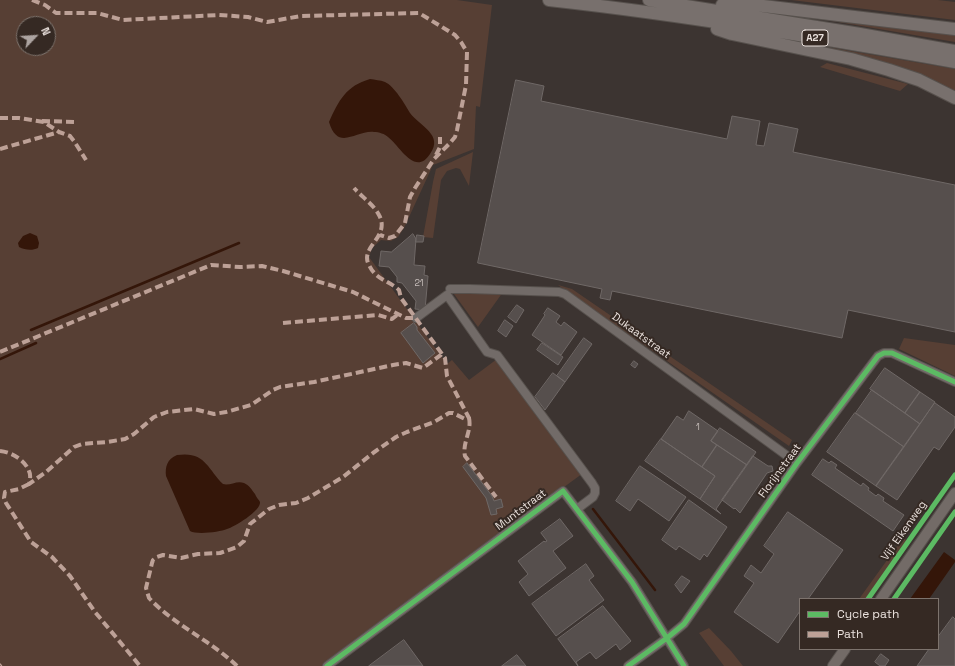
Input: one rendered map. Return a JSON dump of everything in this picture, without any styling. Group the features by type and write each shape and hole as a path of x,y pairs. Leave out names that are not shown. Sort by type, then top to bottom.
{"highway":[{"name":"A27","path":"549,0 674,16 859,45 955,62"},
{"name":"A27","path":"649,0 955,51"},
{"name":"A27","path":"686,5 755,5 955,30"},
{"name":"A27","path":"674,16 732,34 851,59 919,80 955,98"}],"main road":[{"name":"Vijf Eikenweg","path":"882,598 955,493"},
{"path":"833,666 844,650"}],"street":[{"name":"Dukaatstraat","path":"450,289 559,292 566,294 797,464"},
{"path":"416,318 447,295 488,352 497,354 595,488 594,495 577,509"},
{"name":"Florijnstraat","path":"667,638 684,624 797,464 878,356 892,353 955,382"},
{"name":"Muntstraat","path":"327,666 563,491 632,582 667,638"},
{"path":"628,666 667,638 684,666"}],"shaded area":[{"path":"0,0 457,0 492,5 480,107 476,106 474,149 433,165 404,228 398,237 391,241 381,240 372,248 369,257 447,364 452,360 469,380 497,359 586,471 394,611 323,666 0,666"},
{"path":"791,0 938,0 955,2 955,20"},
{"path":"803,16 955,32 955,42"},
{"path":"767,38 955,69 955,91 911,74"},
{"path":"827,63 908,84 900,91 820,67"},
{"path":"370,79 385,82 392,87 414,118 429,131 434,141 434,147 424,160 419,162 408,158 393,141 382,133 367,132 348,138 342,138 337,136 333,131 329,122 344,95 355,86"},
{"path":"473,152 469,186 460,169 456,168 447,171 441,180 433,238 423,237 436,169"},
{"path":"30,233 37,236 39,243 38,248 28,250 19,247 18,243 23,236"},
{"path":"558,285 572,289 792,440 789,446"},
{"path":"461,291 503,292 478,327 454,294"},
{"path":"904,338 955,345 955,376 899,349"},
{"path":"186,454 200,458 223,484 241,482 246,484 252,489 260,501 259,506 252,514 227,529 208,533 190,531 166,476 167,464 177,455"},
{"path":"903,538 908,541 866,598 860,598"},
{"path":"944,552 955,560 930,598 911,598"},
{"path":"709,628 743,666 724,666 699,633"}],"building":[{"path":"516,80 544,86 541,101 727,139 732,116 760,121 756,145 764,146 769,123 798,129 793,152 955,185 955,332 848,310 842,338 612,291 610,300 600,298 602,289 478,263"},
{"path":"413,234 416,239 414,265 425,266 424,275 428,276 425,310 415,309 416,301 402,283 397,282 397,277 389,267 379,266 381,251 391,252"},
{"path":"417,235 424,236 423,242 416,242"},
{"path":"517,305 524,310 516,323 508,317"},
{"path":"548,308 560,316 556,322 561,326 564,322 577,332 561,355 532,335"},
{"path":"505,320 513,326 506,337 498,331"},
{"path":"414,323 417,330 435,353 423,363 401,333"},
{"path":"584,338 592,344 565,382 557,376"},
{"path":"542,343 563,357 558,365 537,350"},
{"path":"634,361 638,364 635,368 631,365"},
{"path":"885,368 920,392 905,413 870,389"},
{"path":"553,373 565,382 545,410 535,397"},
{"path":"872,390 920,424 904,447 856,413"},
{"path":"920,392 935,402 920,424 905,413"},
{"path":"935,403 955,417 955,427 939,450 934,447 897,500 876,486"},
{"path":"689,411 718,431 711,441 717,445 702,467 661,439 677,416 683,420"},
{"path":"855,413 904,447 876,486 827,452"},
{"path":"720,428 756,452 747,465 711,441"},
{"path":"661,439 715,476 700,499 645,461"},
{"path":"717,445 747,465 716,509 721,514 700,499 715,476 702,467"},
{"path":"753,456 768,466 772,466 773,471 767,473 740,513 722,500"},
{"path":"823,459 829,463 831,461 837,465 835,468 861,486 863,483 869,488 868,490 876,496 878,494 884,498 883,501 904,515 893,531 812,475"},
{"path":"467,463 492,496 494,501 501,499 503,507 496,509 497,514 491,515 486,498 463,467"},
{"path":"640,466 686,497 669,521 638,499 630,511 616,501"},
{"path":"689,500 727,527 707,557 704,554 700,560 679,546 676,550 662,540"},
{"path":"788,512 843,550 809,598 799,598 799,612 778,643 734,612 754,583 744,576 751,565 761,573 774,554 764,546"},
{"path":"560,519 573,536 553,551 566,568 529,596 519,582 528,574 518,561 544,541 547,541 541,533"},
{"path":"586,564 594,576 589,580 604,600 556,636 532,604"},
{"path":"682,576 690,581 681,593 675,585"},
{"path":"603,606 631,641 620,650 616,644 596,659 590,652 576,662 578,666 558,639"},
{"path":"953,617 955,619 955,666 917,666 928,650 939,650 939,636"},
{"path":"404,640 423,666 369,666"},
{"path":"881,654 889,660 885,666 880,666 875,662"},
{"path":"517,655 526,666 502,666"}],"waterway":[{"path":"31,330 239,243"},
{"path":"0,359 36,343"},
{"path":"593,509 655,590"}],"marked path":[{"path":"32,0 45,5 56,13 97,13 123,20 219,15 248,17 267,22 301,16 419,13 455,35 467,52 466,85 455,137 434,159 415,188 410,197 405,223 395,236 389,238 380,235"},
{"path":"0,118 19,118 44,122 59,132 70,136 86,160"},
{"path":"42,121 78,122"},
{"path":"0,149 59,132"},
{"path":"436,155 440,147 440,137"},
{"path":"237,666 215,648 181,625 149,598 146,588 153,560 163,555 181,558 198,554 220,553 237,547 244,541 250,524 269,509 279,505 296,503 308,498 343,477 396,437 434,422 449,413 453,413 465,419 469,418 447,376 445,358 401,298 399,290 375,274 369,265 367,259 368,253 381,230 382,223 374,208 354,188"},
{"path":"0,352 211,265 240,267 262,266 283,271 353,292 406,318 416,318"},
{"path":"283,323 378,315 392,319 397,315"},
{"path":"0,451 13,455 24,463 30,474 29,484 46,472 74,447 82,444 125,439 134,434 154,417 167,412 194,409 214,414 226,412 251,405 280,387 314,382 406,363 423,368 442,354"},
{"path":"469,418 470,423 464,451 465,456 496,497"},
{"path":"29,484 19,489 5,492 4,498 6,503 31,542 52,557 70,576 95,612 140,666"}],"cycle path":[{"path":"628,666 684,624 797,463 878,356 884,353 892,353 955,382"},
{"path":"869,598 955,475"},
{"path":"327,666 563,491 632,582 684,666"},
{"path":"895,598 955,512"}]}
